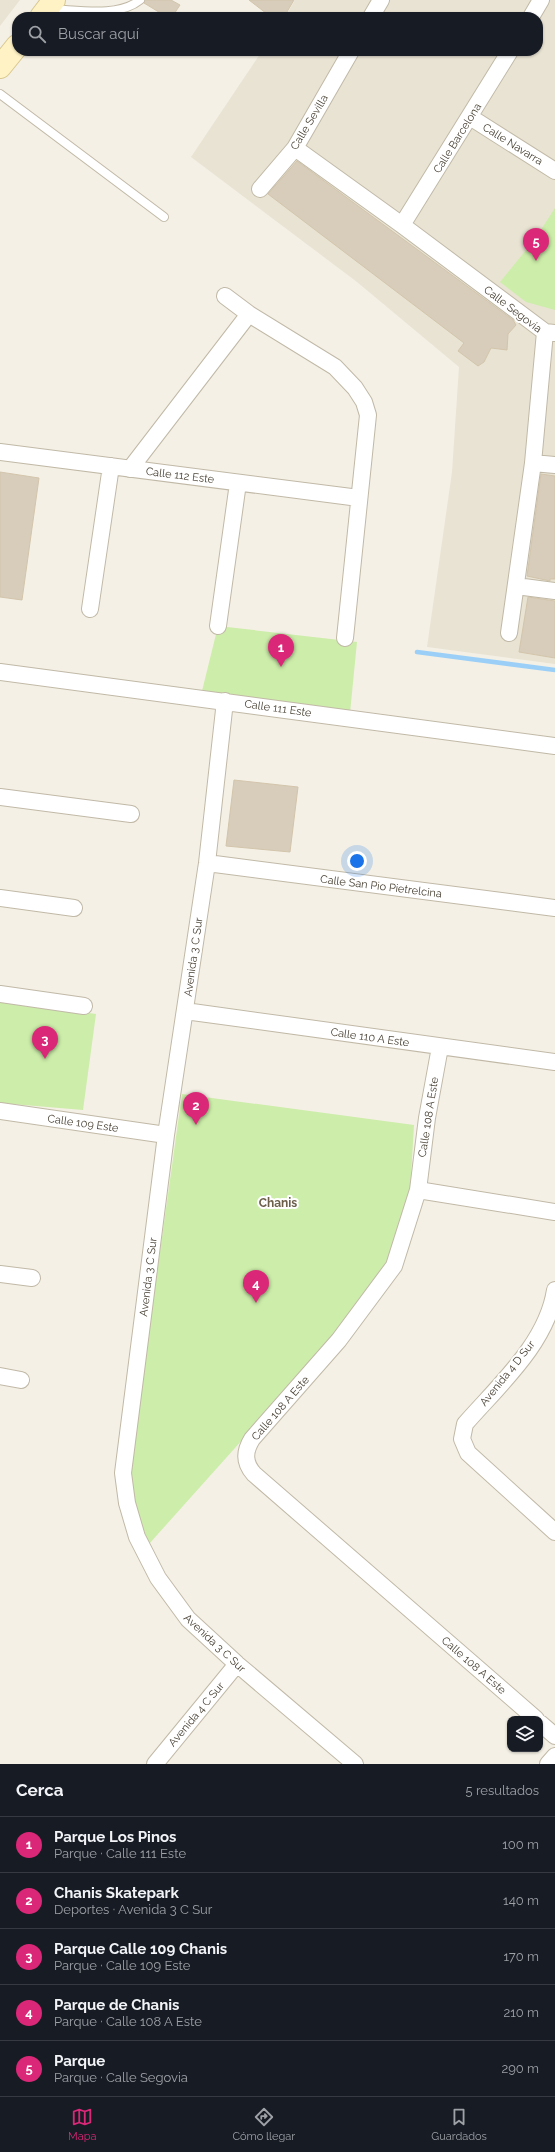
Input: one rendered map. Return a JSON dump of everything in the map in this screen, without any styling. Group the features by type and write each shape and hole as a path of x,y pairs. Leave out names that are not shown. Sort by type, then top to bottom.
{"main road":[{"path":"0,67 12,52"}],"street":[{"path":"374,12 381,0"},
{"path":"534,12 541,0"},
{"name":"Calle Sevilla","path":"260,190 295,148 348,56"},
{"name":"Calle Barcelona","path":"402,225 507,56"},
{"name":"Calle Navarra","path":"470,117 555,171"},
{"name":"Calle Segovia","path":"295,148 550,332 509,633"},
{"path":"225,296 249,314 335,367 344,375 364,402 368,415 345,638"},
{"path":"130,468 249,314"},
{"name":"Calle 112 Este","path":"0,452 359,498"},
{"path":"533,463 555,465"},
{"path":"90,609 111,466"},
{"path":"218,626 238,482"},
{"path":"516,586 555,591"},
{"name":"Calle 111 Este","path":"0,672 555,746"},
{"name":"Avenida 3 C Sur","path":"225,701 207,863 166,1135 123,1473 127,1503 137,1537 158,1578 188,1619 237,1664 355,1764"},
{"path":"0,797 131,814"},
{"name":"Calle San Pio Pietrelcina","path":"207,863 555,908"},
{"path":"0,898 74,908"},
{"path":"0,994 84,1006"},
{"name":"Calle 110 A Este","path":"185,1011 555,1062"},
{"name":"Calle 108 A Este","path":"440,1047 427,1118 418,1190 394,1266 339,1340 252,1440 248,1446 246,1461 254,1474 533,1716"},
{"name":"Calle 109 Este","path":"0,1111 166,1135"},
{"path":"418,1190 555,1212"},
{"path":"0,1274 32,1278"},
{"name":"Avenida 4 D Sur","path":"555,1290 552,1307 531,1347 465,1424 462,1432 462,1439 468,1453 555,1532"},
{"path":"0,1376 21,1380"},
{"name":"Avenida 4 C Sur","path":"155,1764 237,1664"},
{"path":"543,1726 555,1736"},
{"path":"548,1764 555,1756"}],"lane":[{"path":"48,9 119,11 131,7 140,0"},
{"path":"0,94 164,217"}],"shaded area":[{"path":"0,0 20,0 0,26"},
{"path":"295,0 555,0 555,664 427,647 452,472 459,367 357,282 191,157 259,56 543,56 543,12 288,12"}],"green space":[{"path":"555,208 555,310 526,302 500,282 535,239"},
{"path":"218,626 357,642 350,713 202,691"},
{"path":"0,1001 96,1014 83,1110 0,1103"},
{"path":"182,1094 414,1125 410,1193 390,1262 328,1344 149,1544 137,1512 129,1474"}],"building":[{"path":"145,0 171,0 180,5 175,12 159,12 144,3"},
{"path":"249,0 294,0 287,12 265,12"},
{"path":"297,161 513,320 516,325 508,334 507,350 491,348 484,362 478,366 458,351 464,343 268,194"},
{"path":"0,472 39,478 22,600 0,597"},
{"path":"541,474 555,476 555,579 550,579 550,581 527,576"},
{"path":"528,597 555,601 555,658 519,652"},
{"path":"234,780 298,787 290,852 226,846"}],"waterway":[{"path":"417,652 555,670"}],"place":[{"name":"Parque","path":"536,261"},
{"name":"Parque Los Pinos","path":"281,667"},
{"name":"Parque Calle 109 Chanis","path":"45,1059"},
{"name":"Chanis Skatepark","path":"196,1125"},
{"name":"Parque de Chanis","path":"256,1303"}],"district":[{"name":"Chanis","path":"278,1203"}]}
